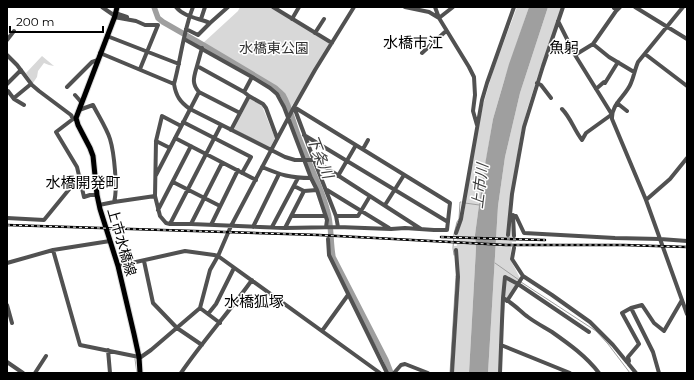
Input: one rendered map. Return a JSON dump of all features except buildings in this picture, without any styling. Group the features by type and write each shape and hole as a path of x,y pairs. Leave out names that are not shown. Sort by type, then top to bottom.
{"main road":[{"path":"74,119 82,103 115,16 116,7"},
{"name":"上市水橋線","path":"74,119 93,156 99,205 118,266 139,357 140,373"}],"street":[{"path":"102,7 115,16 136,21 145,26 158,25 140,69"},
{"path":"176,7 183,14 210,23"},
{"path":"193,7 185,33 174,84 178,98 183,104 190,109 285,157 295,160 313,160 422,229"},
{"path":"201,19 205,7"},
{"path":"185,33 198,35 228,7"},
{"path":"273,7 332,43"},
{"path":"292,19 299,7"},
{"path":"54,250 80,345 139,357 151,350 200,308 210,270 270,150 315,70 354,7"},
{"path":"405,7 429,12 439,18"},
{"path":"435,7 446,31 474,77 475,95 473,111 477,128"},
{"path":"439,18 453,7"},
{"path":"456,233 461,219 482,100 514,7"},
{"path":"508,235 516,171 524,126 537,82 563,7"},
{"path":"575,55 593,44 620,7"},
{"path":"635,7 687,39"},
{"path":"683,7 638,62 630,84 617,103 612,114 612,119 646,200 687,314"},
{"path":"115,16 128,17"},
{"path":"315,33 324,19"},
{"path":"558,21 575,55 612,114"},
{"path":"7,40 14,31"},
{"path":"422,53 446,31"},
{"path":"185,33 202,48 270,88 277,94 288,117 317,190 328,227"},
{"path":"107,36 179,64"},
{"path":"593,44 609,57 634,72"},
{"path":"202,48 193,82 195,86 199,92 240,113"},
{"path":"100,53 174,84"},
{"path":"645,54 687,86"},
{"path":"7,55 22,70 31,84 71,115 74,119 56,132 77,167 84,197 97,195"},
{"path":"67,87 92,62 98,60"},
{"path":"596,89 605,82 618,62"},
{"path":"197,66 263,104 266,108 277,138"},
{"path":"7,84 22,70"},
{"path":"244,92 252,77"},
{"path":"537,82 551,98"},
{"path":"14,98 31,84"},
{"path":"7,91 24,105"},
{"path":"154,177 199,92"},
{"path":"75,95 82,103"},
{"path":"231,130 249,96"},
{"path":"617,103 627,111"},
{"path":"79,110 94,105 110,139 114,157 116,186 114,202"},
{"path":"293,108 336,216 337,227"},
{"path":"211,225 220,206 240,172 251,157 215,138 162,116 156,141 154,196 162,220 166,223 170,224 285,228 337,227 447,230 450,203 293,108"},
{"path":"562,109 567,114 582,140 586,133 612,114"},
{"path":"170,224 221,125"},
{"path":"304,135 448,222"},
{"path":"175,138 256,180"},
{"path":"363,149 368,140"},
{"path":"156,141 170,148"},
{"path":"338,176 356,145"},
{"path":"158,210 191,146"},
{"path":"646,200 670,179 687,158"},
{"path":"191,224 222,162"},
{"path":"262,166 279,174 298,178 311,178"},
{"path":"253,227 279,174"},
{"path":"385,205 404,175"},
{"path":"7,218 44,220 80,176"},
{"path":"272,227 298,178"},
{"path":"173,182 220,206"},
{"path":"294,186 304,191 317,190"},
{"path":"326,190 391,229"},
{"path":"285,228 304,191"},
{"path":"99,205 154,196"},
{"path":"336,216 358,216 370,196"},
{"path":"511,208 514,236"},
{"path":"291,216 325,216"},
{"path":"513,216 516,216 524,233 687,241"},
{"path":"328,239 329,255 387,373"},
{"path":"7,263 54,250 110,241"},
{"path":"514,248 512,259 523,276 590,322 613,345 635,373"},
{"path":"452,373 453,336 458,277 456,250"},
{"path":"118,266 185,251 218,256 380,373"},
{"path":"144,261 153,304 177,328 202,345"},
{"path":"208,314 216,304 234,268"},
{"path":"505,300 523,276"},
{"path":"500,373 505,277 567,316 589,332"},
{"path":"181,373 252,280"},
{"path":"322,331 348,295"},
{"path":"505,300 580,352 599,373"},
{"path":"628,363 628,357 638,344 622,313 631,308 642,305 654,323 664,331 682,300"},
{"path":"7,305 12,323"},
{"path":"200,308 220,323"},
{"path":"631,308 653,352 659,373"},
{"path":"501,345 570,373"},
{"path":"108,350 110,373"},
{"path":"35,373 46,356"},
{"path":"7,362 24,373"},
{"path":"394,373 401,365 405,364 428,373"}],"green space":[{"name":"水橋東公園","path":"240,7 272,7 332,43 291,107 287,104 282,94 274,87 202,44 238,11"},
{"path":"517,7 529,7 493,119 481,190 475,235 476,248 469,373 454,373 457,235 464,214 471,163 483,105 493,71"},
{"path":"548,7 562,7 527,110 521,133 509,208 513,232 510,259 520,278 505,302 499,373 488,373 498,206 505,157 520,93"},
{"path":"42,56 54,66 44,63 38,71 37,77 33,83 26,73"},
{"path":"250,98 262,106 275,138 270,148 234,129"}],"shaded area":[{"path":"529,7 548,7 520,93 505,157 498,206 488,373 469,373 476,248 475,235 483,176 493,119 509,64"}],"waterway":[{"name":"下条川","path":"154,7 158,18 163,22 274,87 283,95 321,190 327,209 330,221 333,257 386,360 391,373"},
{"path":"454,255 454,234 459,219 461,202"},
{"name":"上市川","path":"465,203 479,205"},
{"path":"495,263 519,280"},
{"path":"450,373 456,276"},
{"path":"521,282 596,331 630,373"},
{"path":"135,359 137,373"}],"tunnel":[{"path":"456,233 456,250"},
{"path":"514,236 514,248"}],"railway":[{"path":"7,225 319,235 506,245 624,245 687,247"},
{"path":"441,237 545,240"}],"district":[{"name":"水橋市江","path":"413,43"},
{"name":"魚躬","path":"564,48"},
{"name":"水橋開発町","path":"83,183"},
{"name":"水橋狐塚","path":"254,302"}]}
